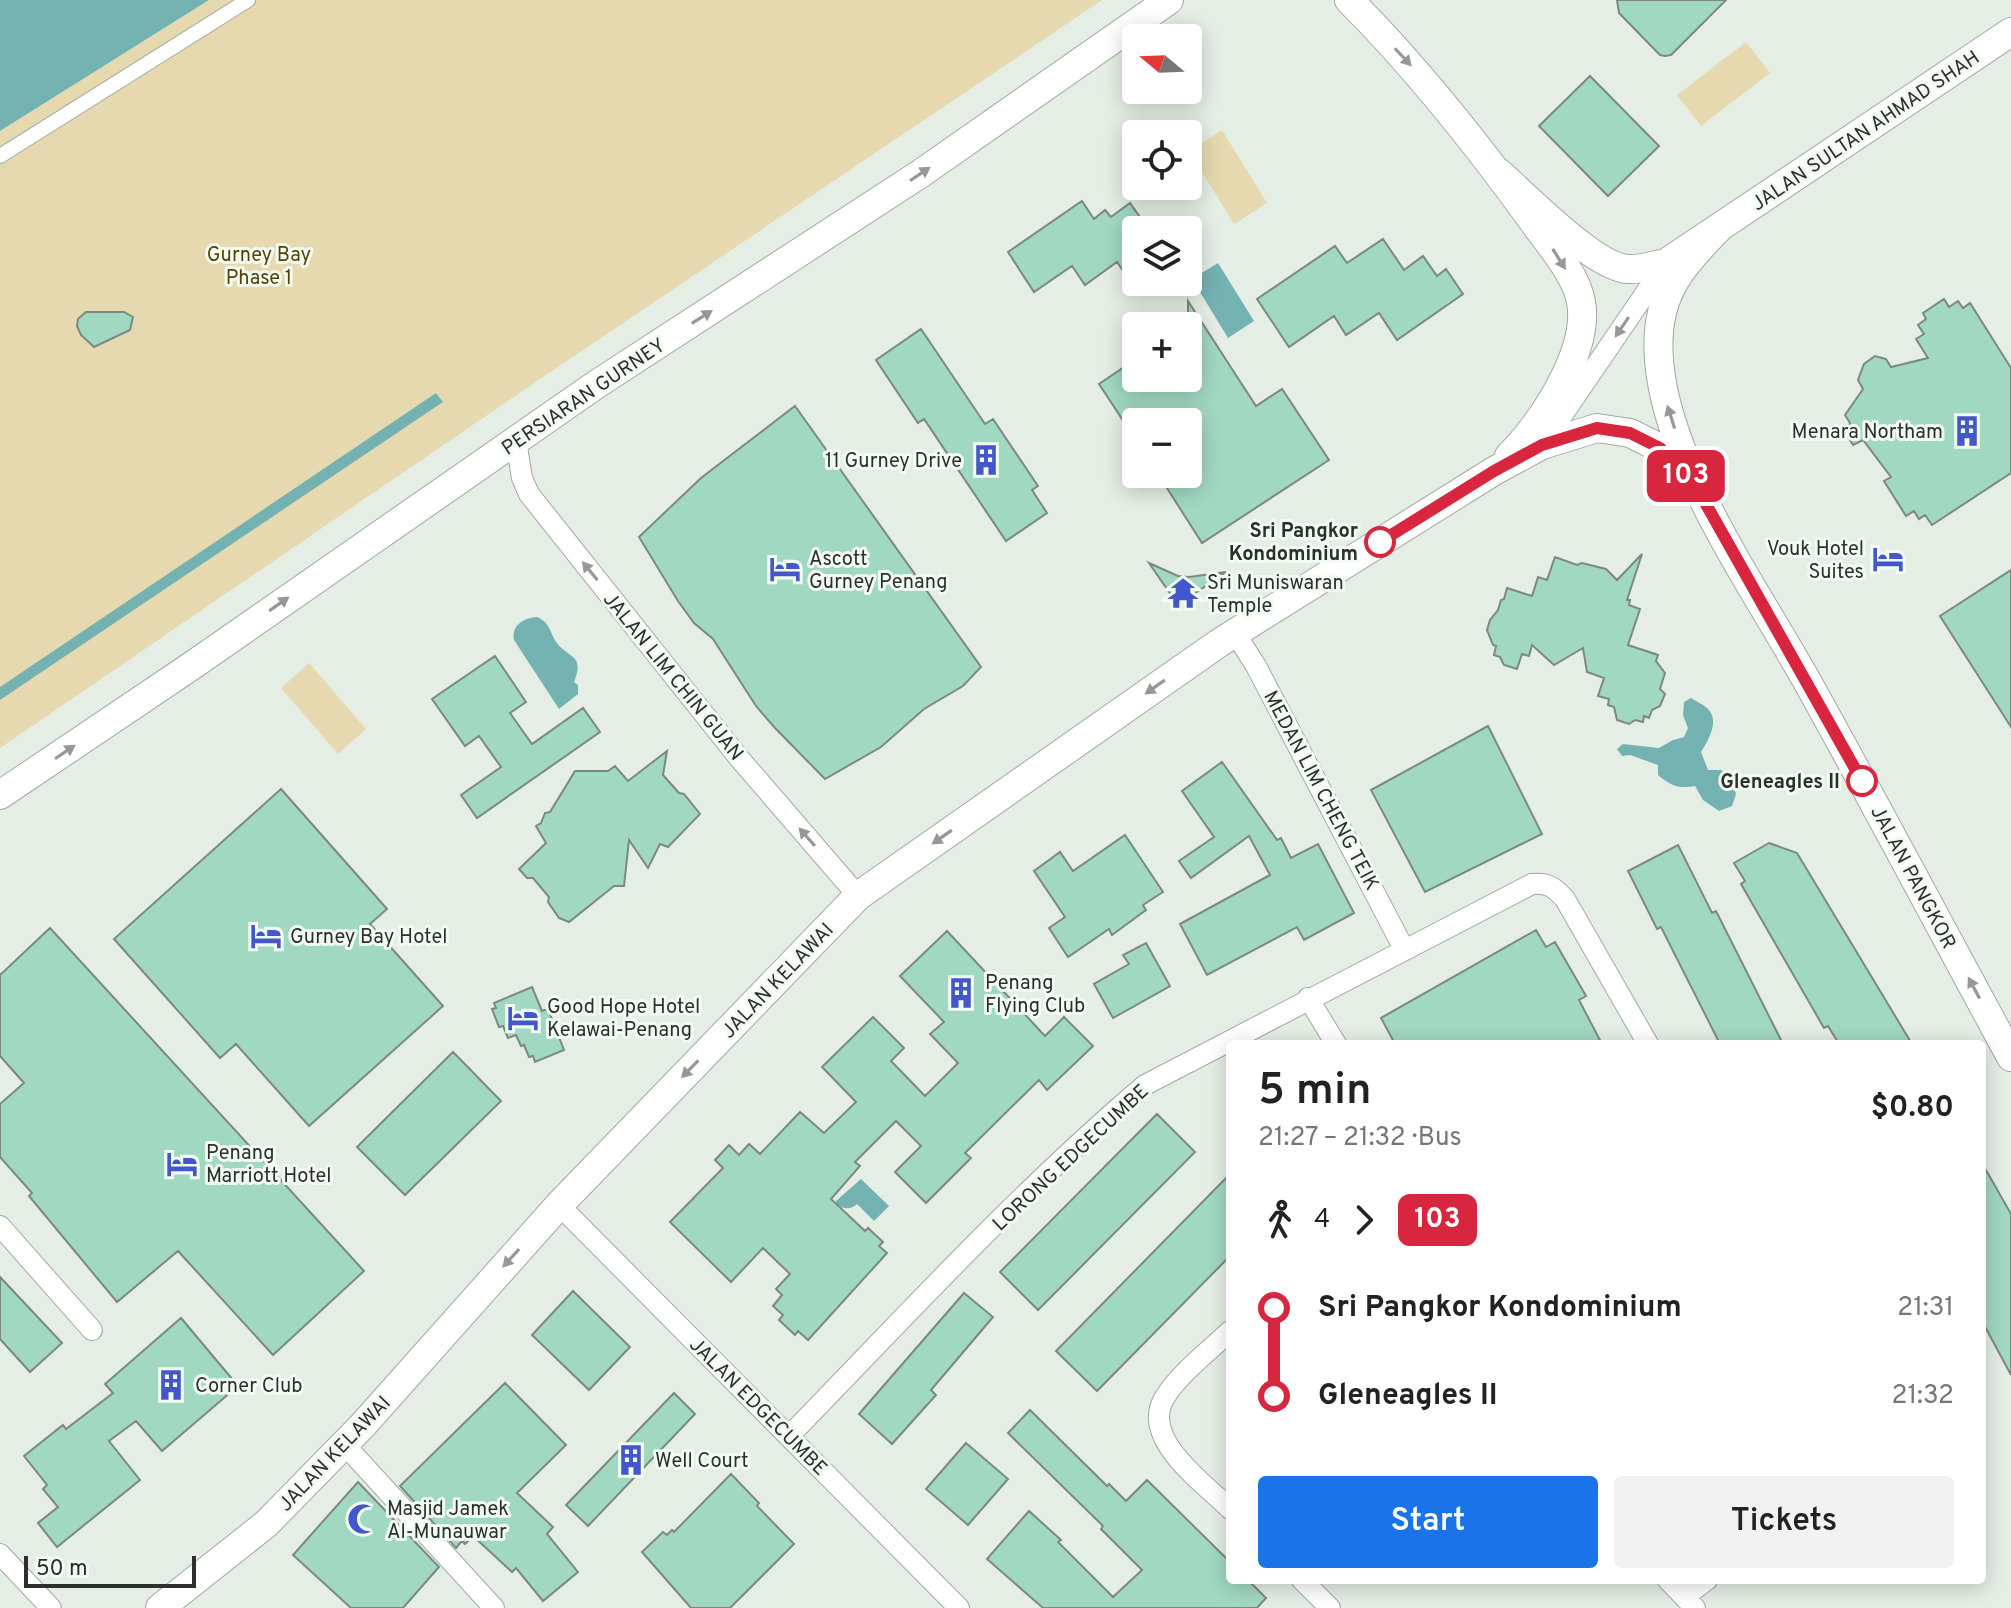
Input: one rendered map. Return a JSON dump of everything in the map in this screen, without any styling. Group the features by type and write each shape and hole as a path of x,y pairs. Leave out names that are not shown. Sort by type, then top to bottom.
{"main road":[{"name":"PERSIARAN GURNEY","path":"0,795 597,384 920,174 1169,0"},
{"path":"1349,0 1432,87 1498,172"},
{"name":"JALAN SULTAN AHMAD SHAH","path":"1498,172 1581,246 1608,264 1628,270 1666,263 2011,32"},
{"name":"JALAN KELAWAI","path":"1494,471 1522,444 1547,408 1564,379 1583,320 1581,298 1561,260 1498,172"},
{"name":"JALAN SULTAN AHMAD SHAH","path":"1698,490 1662,388 1660,329 1663,304 1671,283 1719,228"},
{"name":"JALAN KELAWAI","path":"160,1608 266,1524 426,1356 559,1205 858,896 1235,633 1494,471 1542,445 1597,428 1630,433 1660,448 1698,490"},
{"name":"JALAN PANGKOR","path":"1698,490 1832,726 2011,1057"}],"street":[{"path":"0,156 248,0"},
{"path":"1542,445 1666,263"},
{"name":"JALAN LIM CHIN GUAN","path":"516,441 522,478 529,494 739,758 858,896"},
{"name":"MEDAN LIM CHENG TEIK","path":"1235,633 1264,680 1404,949"},
{"name":"LORONG EDGECUMBE","path":"1229,1040 1532,884 1543,883 1556,888 1565,899 1646,1040"},
{"path":"1308,998 1334,1040"},
{"name":"LORONG EDGECUMBE","path":"789,1436 1107,1117 1145,1085 1226,1042"},
{"name":"JALAN EDGECUMBE","path":"559,1205 959,1608"},
{"path":"0,1226 92,1330"},
{"path":"1226,1335 1167,1394 1159,1407 1157,1421 1168,1447 1226,1505"},
{"path":"344,1444 494,1608"},
{"path":"0,1554 51,1608"},
{"path":"1313,1584 1330,1608"},
{"path":"1672,1584 1690,1602 1704,1584"}],"green space":[{"name":"Gurney Bay Phase 1","path":"209,0 1102,0 0,748 0,131"},
{"path":"1746,42 1770,73 1701,126 1677,95"},
{"path":"1222,130 1267,203 1234,224 1202,172 1202,143"},
{"path":"309,663 366,729 338,754 281,688"}],"water":[{"path":"0,0 209,0 0,131"},
{"path":"1218,263 1254,321 1228,338 1202,295 1202,273"},
{"path":"436,393 443,402 0,700 0,687"},
{"path":"537,617 545,622 557,643 574,658 578,666 574,682 578,685 578,694 559,709 514,640 514,630 520,623"},
{"path":"1691,698 1708,709 1713,719 1712,731 1701,752 1708,770 1721,770 1731,776 1736,794 1732,806 1719,811 1703,800 1695,786 1671,784 1658,775 1658,765 1630,755 1622,756 1617,749 1623,744 1659,748 1684,737 1688,728 1683,715 1684,702"},
{"path":"861,1179 889,1206 874,1221 857,1204 847,1208 836,1205 836,1201"}],"building":[{"path":"1617,0 1726,0 1671,55 1665,56 1660,55 1619,13"},
{"path":"1590,76 1659,146 1608,196 1539,126"},
{"path":"1082,201 1094,219 1105,210 1111,217 1130,203 1139,216 1122,216 1122,269 1117,262 1085,285 1072,266 1034,292 1008,252"},
{"path":"1383,239 1404,270 1423,256 1437,276 1446,269 1463,294 1397,340 1379,313 1346,335 1334,316 1289,347 1257,299 1335,246 1347,263"},
{"name":"Menara Northam","path":"1944,299 1949,307 1958,301 1963,308 1970,303 2011,368 2011,473 1932,525 1925,515 1919,519 1914,511 1906,516 1884,481 1891,477 1863,440 1853,445 1846,434 1850,423 1845,415 1863,389 1858,380 1864,364 1875,356 1886,359 1891,367 1928,358 1916,339 1924,334 1918,325 1926,319 1923,313"},
{"path":"86,312 124,312 133,317 130,330 94,347 81,335 77,326 78,319"},
{"path":"1202,323 1256,406 1282,389 1329,460 1202,543 1167,488 1202,488 1202,408 1122,408 1122,419 1099,384 1122,368 1122,392 1202,392"},
{"name":"11 Gurney Drive","path":"921,329 985,424 993,419 1038,486 1032,490 1047,513 1006,541 924,419 918,423 876,360"},
{"name":"Ascott Gurney Penang","path":"795,406 981,667 963,686 924,709 881,747 825,779 756,706 713,639 694,623 678,601 639,537 701,478"},
{"path":"1642,554 1627,600 1630,600 1629,605 1640,609 1628,645 1658,655 1656,661 1665,673 1660,689 1665,694 1660,706 1652,710 1649,718 1644,716 1643,722 1635,720 1629,724 1617,720 1614,707 1608,705 1609,699 1598,696 1604,678 1587,672 1583,648 1554,665 1532,645 1529,656 1522,654 1517,669 1504,665 1500,657 1494,655 1496,646 1487,630 1507,588 1532,596 1538,577 1547,580 1555,557 1577,565 1582,563 1606,569 1617,580"},
{"name":"Sri Muniswaran Temple","path":"1149,563 1178,576 1226,572 1178,605"},
{"path":"2011,570 2011,727 1940,616"},
{"path":"495,656 526,702 510,713 532,744 583,708 600,732 477,818 461,795 501,767 479,736 465,746 432,699"},
{"path":"1488,726 1542,834 1425,892 1371,790"},
{"path":"667,751 663,775 700,814 668,847 660,844 648,868 629,840 624,886 614,886 569,922 559,918 548,902 549,897 533,878 527,878 519,869 546,843 536,826 541,823 545,813 550,812 575,771 608,771 615,766 628,781"},
{"path":"1222,762 1277,840 1281,838 1291,858 1318,844 1354,913 1304,940 1297,927 1207,975 1180,924 1270,875 1249,836 1191,878 1179,861 1214,837 1182,791"},
{"path":"281,789 387,909 370,924 443,1006 309,1126 236,1044 220,1058 114,939"},
{"path":"1125,835 1163,892 1143,905 1146,910 1112,935 1109,929 1068,957 1049,928 1065,917 1034,871 1060,852 1073,871"},
{"path":"1769,843 1797,853 1910,1040 1837,1040 1828,1026 1824,1028 1741,884 1745,881 1734,863"},
{"path":"1678,845 1712,913 1716,911 1781,1040 1718,1040 1661,927 1657,929 1628,871"},
{"name":"Penang Marriott Hotel","path":"50,928 364,1271 273,1355 178,1251 117,1302 0,1157 0,1104 24,1083 0,1056 0,975"},
{"path":"1536,930 1546,947 1555,942 1586,996 1579,1000 1600,1040 1393,1040 1381,1018"},
{"path":"947,931 1045,1036 1064,1017 1093,1046 1047,1090 1039,1080 965,1153 971,1158 926,1203 895,1172 921,1146 896,1121 855,1162 860,1166 831,1199 865,1231 868,1228 883,1242 879,1246 887,1253 808,1340 798,1331 795,1335 779,1320 783,1315 773,1306 782,1295 776,1289 790,1274 763,1248 731,1282 670,1222 723,1168 715,1160 729,1145 739,1155 749,1144 760,1154 800,1112 824,1133 856,1102 822,1067 873,1017 904,1048 891,1061 925,1096 958,1063 930,1034 944,1022 900,976"},
{"path":"1146,943 1170,986 1113,1018 1094,984 1129,964 1123,955"},
{"name":"Good Hope Hotel Kelawai-Penang","path":"532,987 542,1011 548,1009 564,1050 535,1062 516,1035 508,1038 503,1026 499,1027 492,1009 496,1008 494,1003"},
{"path":"453,1052 501,1101 405,1195 357,1147"},
{"path":"1157,1114 1195,1152 1038,1310 1000,1272"},
{"path":"1986,1170 2011,1214 2011,1375 1986,1328"},
{"path":"1226,1178 1226,1260 1097,1391 1056,1351"},
{"path":"0,1277 62,1343 30,1372 0,1339"},
{"path":"573,1291 630,1347 589,1390 532,1335"},
{"path":"964,1293 993,1317 931,1390 936,1395 892,1444 859,1414"},
{"path":"181,1318 238,1386 162,1451 136,1421 109,1441 140,1480 57,1547 38,1523 58,1507 43,1489 47,1485 24,1456 63,1425 66,1429 113,1393 105,1384"},
{"path":"505,1383 566,1445 517,1493 553,1527 547,1534 578,1572 543,1601 516,1568 512,1572 473,1536 456,1548 400,1486"},
{"name":"Well Court","path":"674,1393 695,1414 588,1526 566,1505"},
{"path":"1030,1410 1126,1501 1147,1480 1226,1558 1226,1584 1252,1584 1266,1598 1257,1608 1043,1608 987,1559 1029,1511 1061,1540 1058,1542 1113,1597 1142,1570 1101,1529 1103,1526 1008,1433"},
{"path":"966,1443 1008,1479 968,1525 926,1489"},
{"path":"731,1474 794,1544 730,1608 691,1608 642,1552 663,1532 667,1535 672,1530 674,1532"},
{"name":"Masjid Jamek Al-Munauwar","path":"358,1482 439,1567 403,1608 351,1608 293,1555"}],"bus line":[{"name":"103","path":"1380,542 1542,445 1597,428 1630,433 1660,448 1698,490 1862,781"}],"place":[{"name":"Menara Northam","path":"1967,431"},
{"name":"11 Gurney Drive","path":"986,460"},
{"name":"Sri Pangkor Kondominium","path":"1380,542"},
{"name":"Vouk Hotel Suites","path":"1888,559"},
{"name":"Ascott Gurney Penang","path":"785,569"},
{"name":"Sri Muniswaran Temple","path":"1183,593"},
{"name":"Gleneagles II","path":"1862,781"},
{"name":"Gurney Bay Hotel","path":"266,936"},
{"name":"Penang Flying Club","path":"961,993"},
{"name":"Good Hope Hotel Kelawai-Penang","path":"523,1018"},
{"name":"Penang Marriott Hotel","path":"182,1164"},
{"name":"Corner Club","path":"171,1385"},
{"name":"Well Court","path":"631,1460"},
{"name":"Masjid Jamek Al-Munauwar","path":"363,1519"}]}
